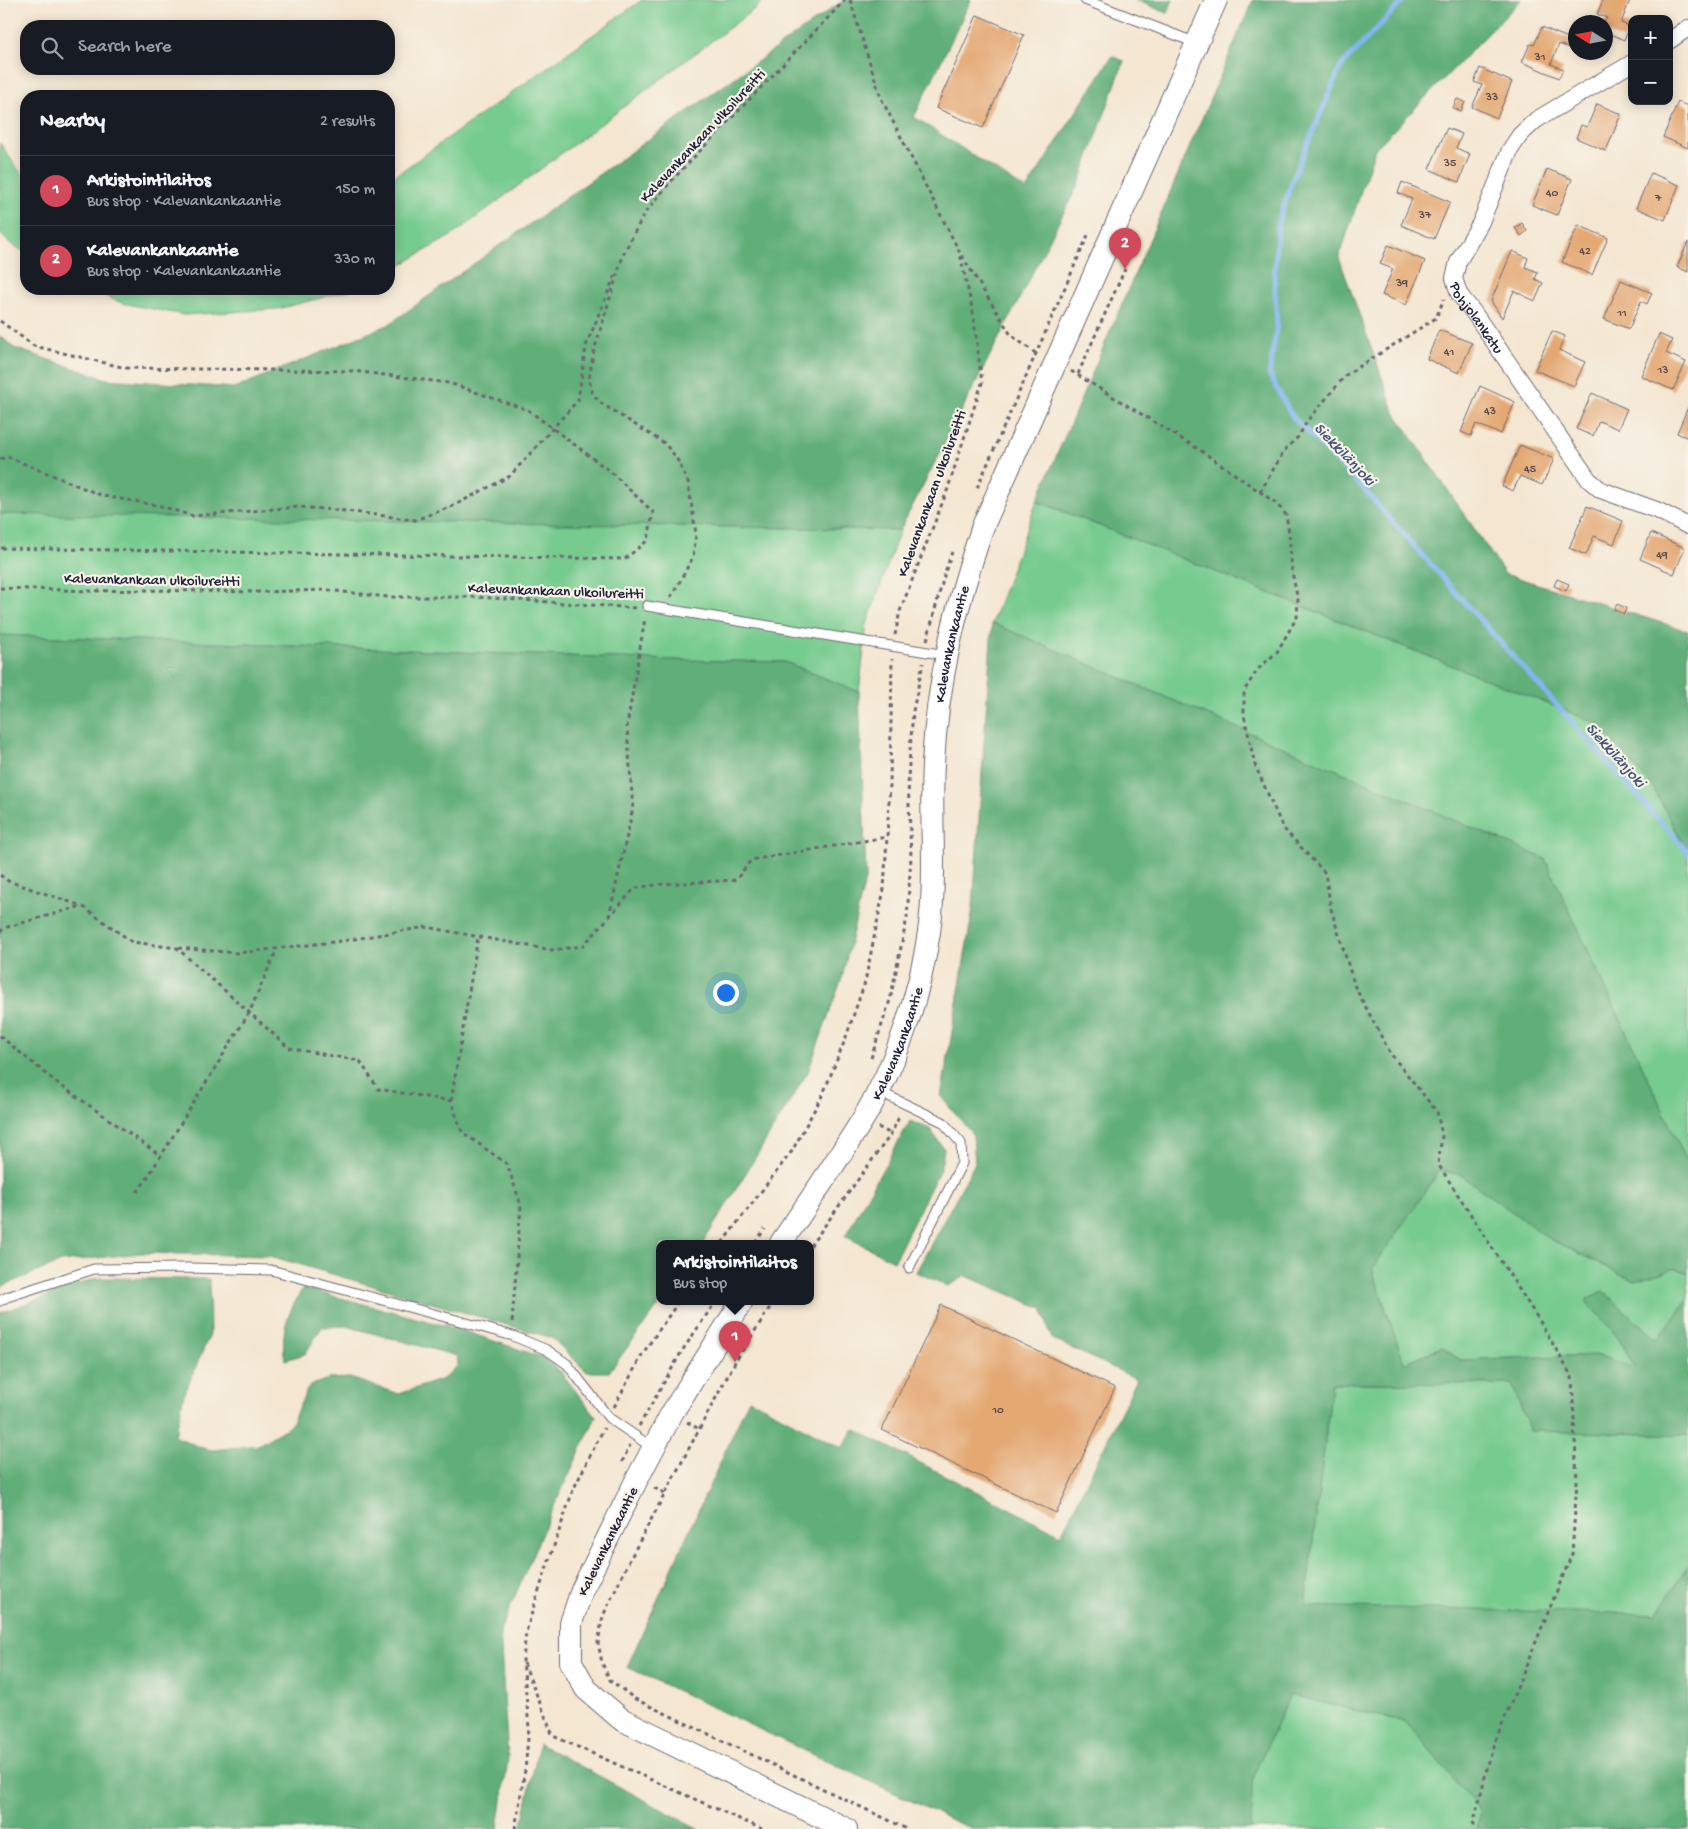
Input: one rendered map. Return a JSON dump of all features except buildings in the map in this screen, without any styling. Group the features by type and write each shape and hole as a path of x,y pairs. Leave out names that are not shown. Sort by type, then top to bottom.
{"street":[{"name":"Kalevankankaantie","path":"783,1240 864,1118 895,1056 919,978 929,932 932,897 933,765 939,696 946,655 958,605 983,526 1216,0"},
{"path":"1673,38 1688,28"},
{"name":"Pohjolankatu","path":"1628,65 1536,120 1520,134 1510,150 1481,222 1458,262 1454,278 1459,294 1588,480 1601,490 1659,511 1688,526"},
{"name":"Kalevankankaantie","path":"739,1305 687,1387 582,1590 571,1623 571,1662 586,1689 621,1719 846,1829"}],"lane":[{"path":"1085,0 1197,44"},
{"path":"647,606 946,655"},
{"path":"878,1090 943,1122 961,1143 962,1163 909,1268"},
{"path":"0,1301 7,1297 94,1269 188,1268 271,1270 451,1318 511,1336 547,1350 566,1364 609,1418 654,1448"}],"path":[{"name":"Kalevankankaan ulkoilureitti","path":"0,588 91,591 256,592 327,590 387,597 478,597 638,608 658,604 673,594 693,557 696,534 688,482 676,457 664,443 599,402 592,392 589,379 593,354 623,255 644,214 672,180 845,0"},
{"path":"850,0 881,98 960,251 1011,335 1035,354 1078,374 1200,450 1276,503 1286,514 1290,533 1292,572 1298,600 1297,617 1277,652 1258,669 1244,691 1244,715 1255,765 1283,828 1325,873 1331,910 1355,987 1390,1053 1437,1112 1442,1136 1438,1164 1572,1376 1577,1481 1572,1554 1492,1749 1472,1829"},
{"name":"Kalevankankaan ulkoilureitti","path":"724,1240 792,1151 823,1094 865,982 884,889 890,785 892,646 900,611 947,491 982,383 973,312 960,251"},
{"path":"0,459 8,458 103,496 157,506 193,516 298,507 415,520 452,506 510,476 578,400 586,346 623,255"},
{"path":"1078,374 1125,269"},
{"path":"1260,492 1284,452 1346,375 1436,318 1454,278"},
{"path":"0,321 34,346 126,368 352,371 449,383 528,410 611,472 653,512 648,540 625,559 0,548"},
{"path":"609,918 633,808 627,726 647,606"},
{"path":"0,875 8,881 82,906 132,942 238,953 342,941 426,927 551,950 583,946 635,888 663,884 736,880 751,860 887,837"},
{"path":"0,932 4,928 82,906"},
{"path":"478,936 451,1101 462,1132 508,1164 520,1205 511,1336"},
{"path":"177,948 289,1048 360,1061 378,1089 451,1101"},
{"path":"137,1192 249,1013 277,948"},
{"path":"0,1036 56,1082 161,1156"},
{"path":"814,1240 891,1134 907,1103"},
{"path":"515,1829 525,1770 529,1728 523,1660 526,1632 536,1596 573,1490 643,1353 676,1305"},
{"path":"771,1305 735,1362 628,1562 603,1616 598,1642 602,1663 610,1680 635,1700 907,1829"},
{"path":"523,1660 553,1736 762,1829"}],"green space":[{"path":"642,0 763,0 757,7 454,234 395,268 395,176"},
{"path":"844,0 971,0 914,117 1026,190 1112,56 1124,61 1080,181 900,530 0,514 0,336 14,348 106,379 235,388 388,325"},
{"path":"1136,0 1173,0 1167,13"},
{"path":"1253,0 1521,0 1375,149 1339,258 1394,411 1505,574 1688,631 1688,852 1652,786 1597,723 1037,501"},
{"path":"0,143 20,171 20,249 7,241 0,233"},
{"path":"103,295 332,295 278,309 184,315 122,303"},
{"path":"1037,501 1597,723 1652,786 1688,852 1688,1164 1545,859 992,623"},
{"path":"0,513 900,530 867,624 859,692 785,662 673,660 0,635"},
{"path":"992,623 1545,859 1688,1164 1688,1273 1676,1268 1635,1281 1550,1239 1461,1175 1440,1170 1372,1269 1404,1363 1442,1347 1460,1360 1596,1355 1635,1368 1619,1338 1585,1300 1603,1291 1657,1340 1688,1299 1688,1435 1530,1431 1512,1384 1332,1383 1305,1606 1657,1614 1688,1565 1688,1829 1477,1829 1481,1812 1406,1722 1290,1695 1252,1778 1251,1829 971,1829 627,1667 749,1399 842,1448 854,1429 1061,1535 1137,1379 1052,1339 1042,1308 966,1276 948,1286 916,1272 975,1163 973,1135 941,1097 973,908"},
{"path":"0,635 673,660 785,662 859,692 866,876 842,978 808,1072 705,1240 656,1240 656,1305 659,1305 609,1372 587,1372 552,1338 270,1256 141,1253 61,1262 0,1287"},
{"path":"910,1121 930,1129 944,1149 941,1167 894,1261 845,1236"},
{"path":"1440,1170 1461,1175 1550,1239 1635,1281 1676,1268 1688,1273 1688,1299 1657,1340 1603,1291 1585,1300 1619,1338 1636,1369 1596,1355 1460,1360 1441,1347 1404,1363 1372,1268"},
{"path":"96,1278 209,1279 210,1334 184,1394 175,1436 202,1448 213,1450 258,1445 290,1426 309,1386 328,1379 350,1378 399,1394 443,1379 458,1365 457,1356 346,1326 322,1327 305,1354 285,1360 284,1340 286,1322 303,1288 458,1329 542,1357 560,1371 596,1417 548,1519 500,1631 508,1759 498,1829 0,1829 0,1313"},
{"path":"1332,1383 1512,1384 1530,1431 1688,1435 1688,1565 1657,1614 1305,1607"},
{"path":"1290,1695 1406,1722 1481,1812 1477,1829 1251,1829 1252,1778"},
{"path":"539,1744 699,1829 521,1829"}],"waterway":[{"name":"Siekkilänjoki","path":"1404,0 1341,66 1294,175 1278,223 1274,278 1277,324 1269,374 1292,416 1358,483 1688,852"}],"place":[{"name":"Kalevankankaantie","path":"1125,269"},
{"name":"Arkistointilaitos","path":"735,1362"}]}
